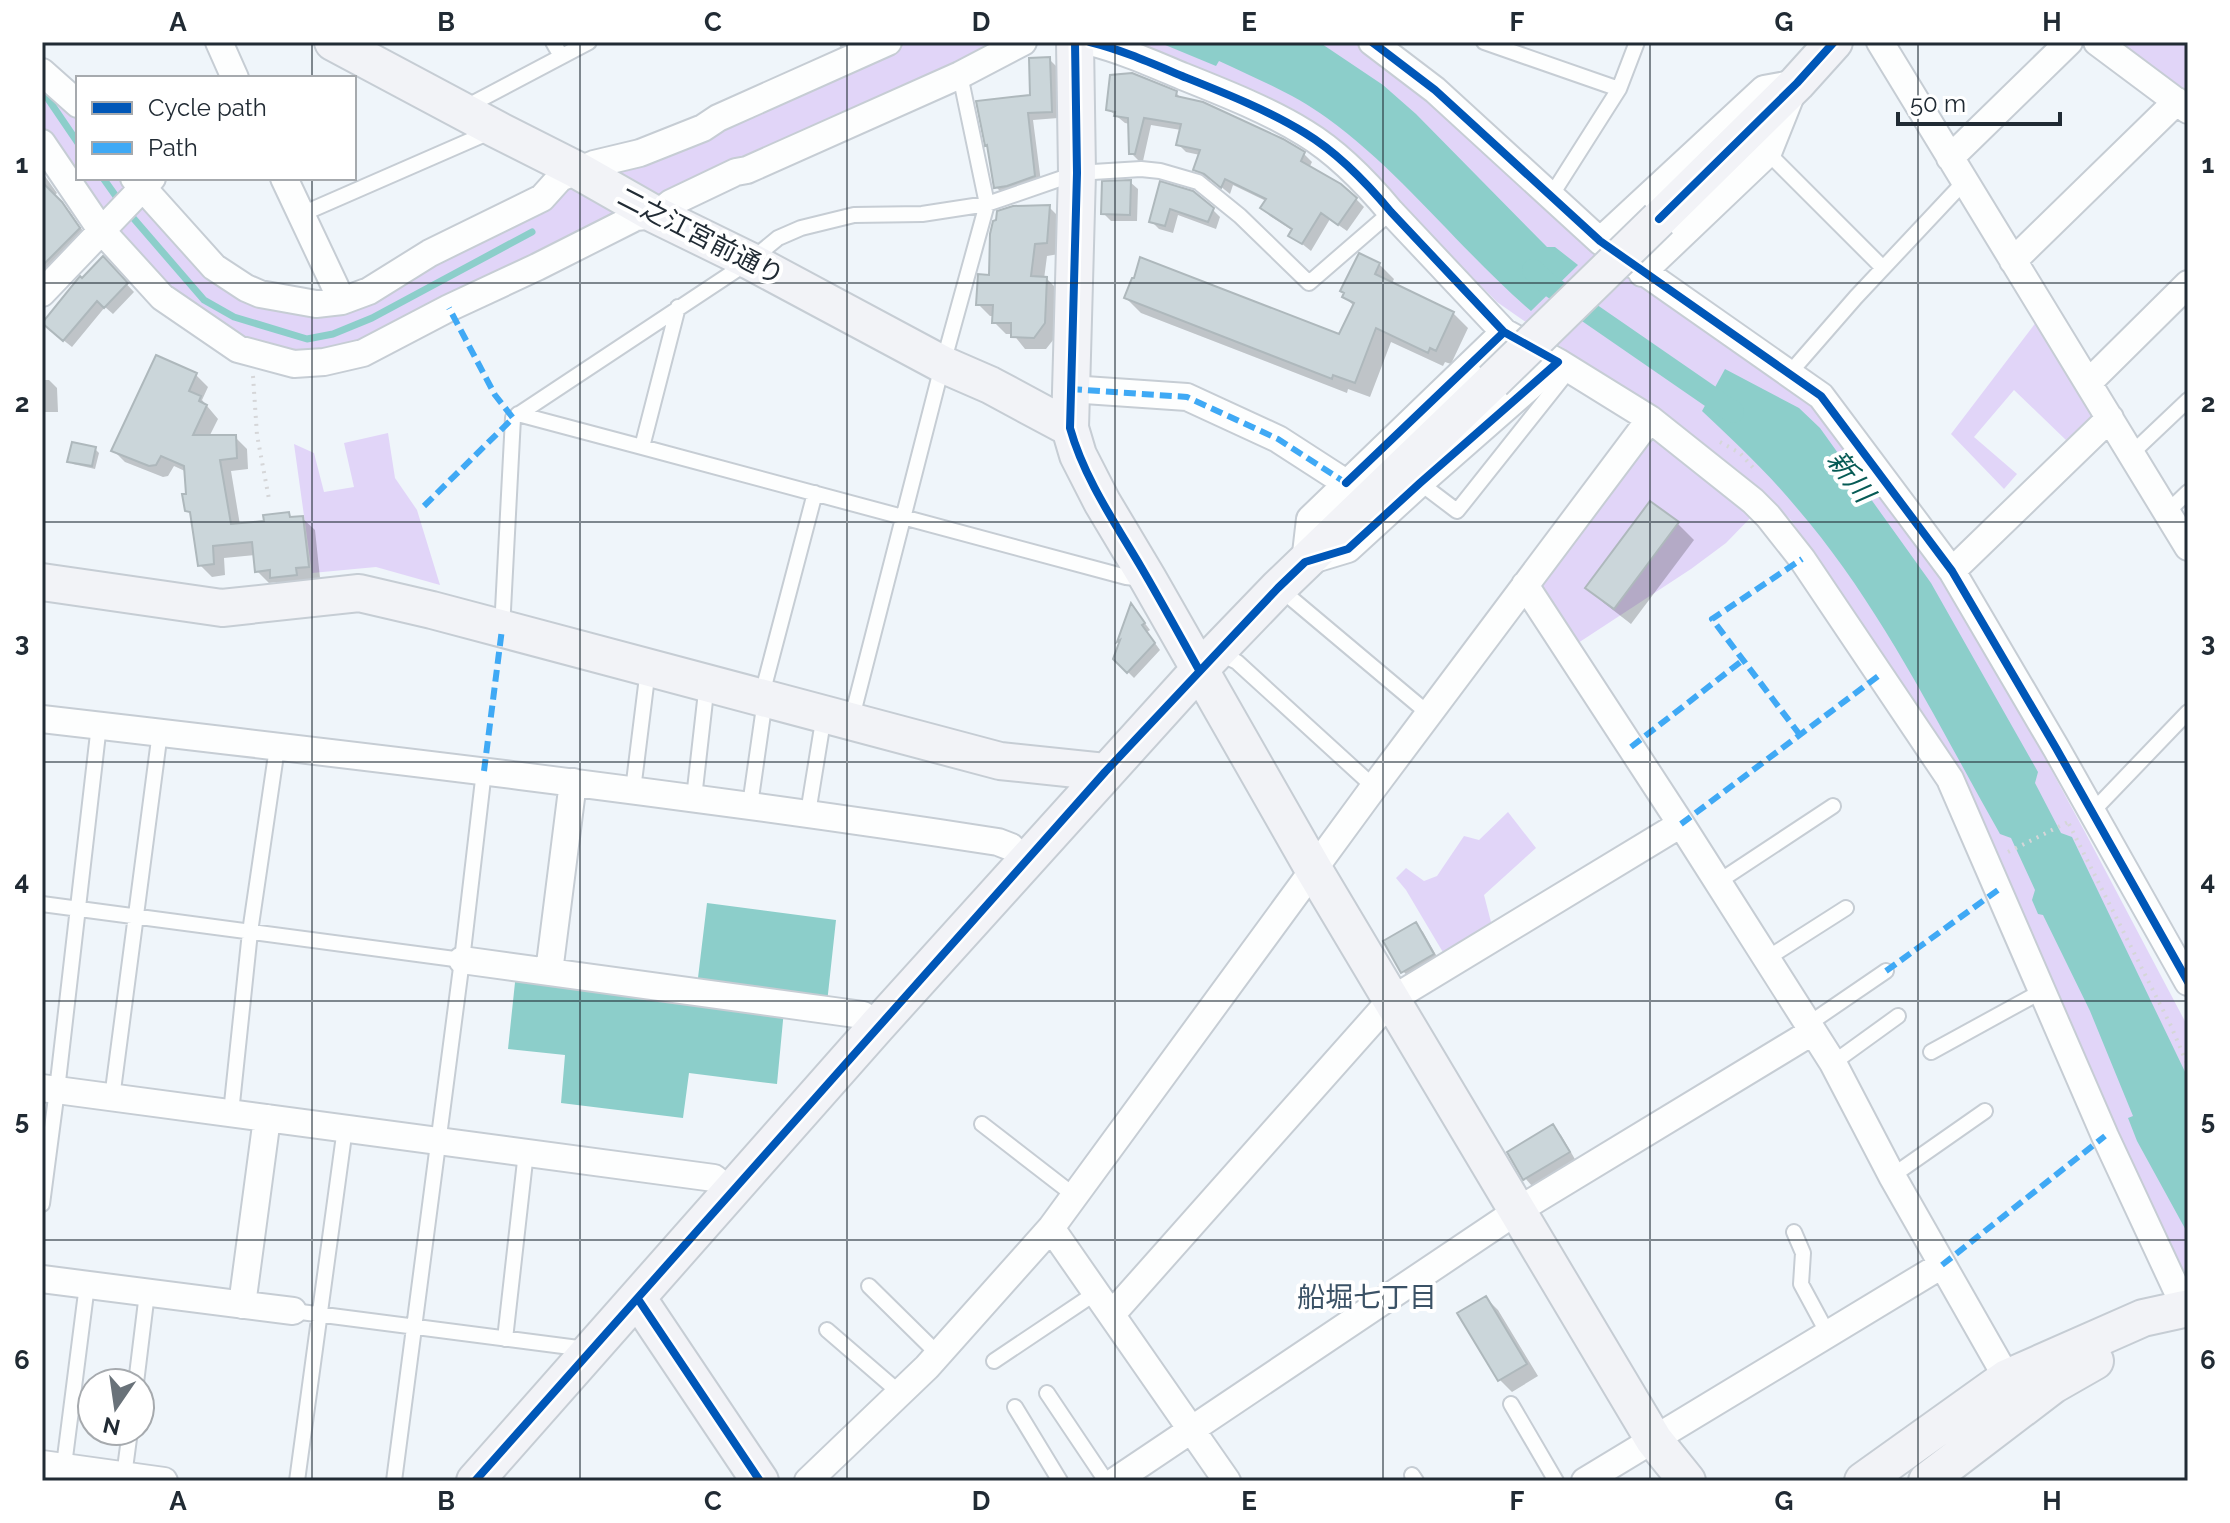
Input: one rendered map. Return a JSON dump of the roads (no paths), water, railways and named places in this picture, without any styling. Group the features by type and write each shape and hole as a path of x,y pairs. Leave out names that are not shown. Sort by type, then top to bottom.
{"street":[{"path":"219,42 233,76"},
{"path":"42,293 140,186 214,267 246,288 274,297 316,304 342,301 369,291 430,253 542,198 560,178 577,170 640,153 703,128 718,118 888,42"},
{"path":"42,143 162,297 250,354 294,364 324,362 363,353 636,217 656,215 671,203 736,172 747,170 960,75 1023,42"},
{"path":"1075,42 1077,173 1070,428 1078,455 1148,579 1208,661 1314,870 1391,1000 1654,1440 1687,1481"},
{"path":"1090,42 1228,94 1305,133 1342,160 1504,332 1650,419 1768,516 1802,559 1950,779 2105,1136 2187,1310"},
{"path":"1372,42 1435,90 1600,241 1821,396 1952,571 2080,817 2188,982"},
{"path":"475,1481 877,1026 1208,661 1278,588 1797,83 1834,42"},
{"path":"1880,42 2188,547"},
{"path":"1950,158 2069,42"},
{"path":"2013,261 2182,106 2097,42"},
{"name":"二之江宮前通り","path":"349,46 460,110 656,215 1070,428"},
{"path":"42,72 76,102"},
{"path":"1600,241 1764,89 1797,83"},
{"path":"1642,273 1768,153 1797,83"},
{"path":"285,180 342,301"},
{"path":"2088,383 2188,284"},
{"path":"1305,562 1310,519 1504,332"},
{"path":"1305,562 1348,549 1420,483 1564,366"},
{"path":"1070,389 1187,397 1278,439 1346,483"},
{"path":"1952,571 2110,418"},
{"path":"808,1481 938,1354 1051,1228 1374,787 1650,419"},
{"path":"42,582 222,608 359,593 1000,761 1105,772"},
{"path":"1525,585 1833,1063 1892,1176 2007,1378"},
{"path":"42,720 484,771 808,813 998,842 1011,847 1025,862"},
{"path":"549,972 573,782"},
{"path":"1112,1314 1391,1000 1681,824"},
{"path":"462,960 863,1015 877,1026"},
{"path":"1115,1481 1517,1211 1810,1028"},
{"path":"50,1089 714,1178 731,1192"},
{"path":"242,1305 267,1118"},
{"path":"1051,1228 1227,1481"},
{"path":"1585,1481 1942,1265"},
{"path":"42,1279 293,1311"},
{"path":"638,1299 760,1481"},
{"path":"1863,1481 2007,1378 2143,1318 2187,1310"},
{"path":"1927,1481 2053,1385 2187,1310"},
{"path":"56,1471 164,1481"}],"lane":[{"path":"553,42 561,56"},
{"path":"460,110 589,42"},
{"path":"1484,42 1619,89"},
{"path":"1551,196 1619,89 1637,42"},
{"path":"808,813 903,517 987,204 960,75"},
{"path":"302,214 496,129"},
{"path":"1768,153 1883,268"},
{"path":"502,629 513,418 750,261 778,238 801,228 854,215 922,214 987,204 1077,173 1141,169 1198,182 1240,216 1309,283 1391,212"},
{"path":"1788,375 1965,181"},
{"path":"642,447 678,307"},
{"path":"1420,483 1457,511 1564,366"},
{"path":"2131,454 2188,400"},
{"path":"518,414 1126,577 1148,579"},
{"path":"2167,512 2188,492"},
{"path":"750,805 763,699 815,493"},
{"path":"1278,588 1429,714"},
{"path":"1208,661 1237,662 1374,787"},
{"path":"633,790 648,669"},
{"path":"694,798 707,683"},
{"path":"2080,817 2188,712"},
{"path":"42,1204 50,1089 78,909 99,725"},
{"path":"112,1098 160,732"},
{"path":"231,1113 250,932 277,748"},
{"path":"394,1481 484,771"},
{"path":"1718,882 1833,806"},
{"path":"42,904 462,960"},
{"path":"1766,959 1846,908"},
{"path":"1810,1028 1886,971"},
{"path":"1931,1052 2042,991"},
{"path":"1833,1063 1898,1016"},
{"path":"1892,1176 1985,1111"},
{"path":"982,1124 1075,1196"},
{"path":"297,1481 345,1128"},
{"path":"505,1339 526,1152"},
{"path":"1794,1232 1803,1253 1801,1284 1828,1334"},
{"path":"56,1471 87,1285"},
{"path":"869,1286 938,1354"},
{"path":"994,1361 1097,1292"},
{"path":"138,1367 147,1293"},
{"path":"293,1311 592,1350"},
{"path":"827,1330 900,1393"},
{"path":"1047,1393 1106,1481"},
{"path":"1511,1404 1556,1481"},
{"path":"1015,1407 1060,1481"},
{"path":"124,1476 128,1447"}],"water":[{"path":"1158,42 1319,42 1383,85 1416,114 1547,247 1555,247 1578,265 1531,311 1381,163 1327,118 1288,94 1219,61 1216,66"},
{"path":"1725,369 1799,408 1820,428 1931,583 2038,772 2035,783 2061,833 2072,837 2188,1078 2188,1234 2137,1141 2128,1118 2133,1116 2090,1011 2043,915 2038,914 2032,900 2035,890 2011,838 2000,834 1906,665 1826,544 1774,482 1702,411"},
{"path":"707,903 836,920 827,1003 697,986"},
{"path":"516,973 784,1010 777,1084 689,1073 683,1118 561,1103 565,1055 508,1049"}],"waterway":[{"path":"42,90 76,140"},
{"path":"104,180 120,202"},
{"path":"128,212 204,300 234,317 307,339 333,334 372,318 532,232"},
{"name":"新川","path":"1533,270 1549,285 1733,412"}],"district":[{"name":"船堀七丁目","path":"1367,1297"}]}
